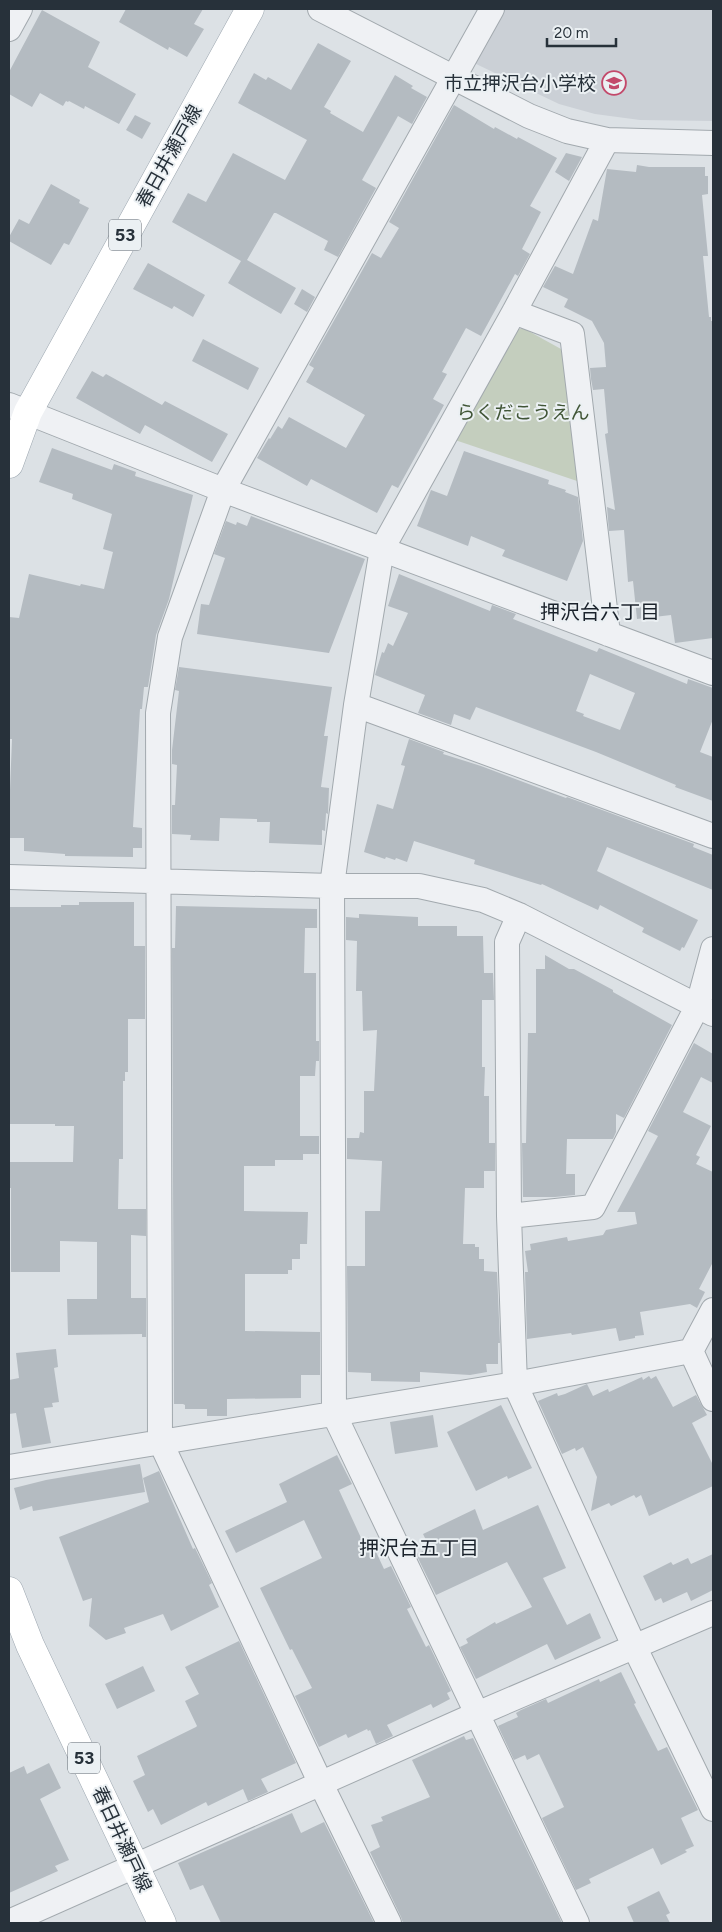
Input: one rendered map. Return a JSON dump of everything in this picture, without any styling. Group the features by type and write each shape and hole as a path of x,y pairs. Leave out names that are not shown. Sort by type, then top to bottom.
{"main road":[{"name":"春日井瀬戸線","path":"9,464 19,408 250,9"},
{"name":"春日井瀬戸線","path":"9,1591 30,1645 162,1923"}],"street":[{"path":"9,29 20,9"},
{"path":"320,9 529,116 567,131 607,140 713,143"},
{"path":"389,1923 321,1784 160,1441 158,713 170,637 223,490 492,9"},
{"path":"577,1923 334,1414 332,886 356,705 382,548 514,312 607,140"},
{"path":"514,312 572,334 608,634"},
{"path":"19,408 223,490 713,673"},
{"path":"356,705 713,836"},
{"path":"9,877 332,886 419,886 483,900 519,914 706,1010"},
{"path":"519,914 507,942 510,1216 515,1384 635,1648 713,1809"},
{"path":"510,1216 593,1207 706,1010 713,949"},
{"path":"691,1351 713,1310"},
{"path":"9,1467 515,1384 691,1351"},
{"path":"691,1351 713,1399"},
{"path":"9,1922 477,1714 713,1613"}],"shaded area":[{"name":"市立押沢台小学校","path":"502,9 713,9 713,121 640,120 595,114 559,104 472,62"}],"green space":[{"name":"らくだこうえん","path":"523,328 561,349 566,357 580,482 452,439 513,331"}],"building":[{"path":"126,9 203,9 194,24 204,29 187,57 169,47 168,50 119,22"},
{"path":"42,10 100,42 88,67 136,94 119,124 85,106 84,109 66,101 63,106 40,93 32,107 9,94 9,72"},
{"path":"318,43 351,61 324,107 331,111 330,113 363,132 395,75 413,86 411,88 427,97 412,124 398,116 362,180 376,188 338,257 324,250 328,241 274,213 247,260 296,288 281,314 228,283 241,261 172,222 188,193 206,202 233,153 285,180 307,140 238,103 254,73 266,80 268,77 291,90"},
{"path":"454,105 494,129 495,127 517,139 518,137 557,158 530,206 541,212 522,249 530,254 518,276 515,274 481,336 466,328 442,372 447,374 433,399 444,405 398,488 392,485 377,513 311,479 307,486 257,458 278,426 282,429 289,417 346,448 365,415 306,382 314,368 309,365 372,253 381,258 399,228 389,222"},
{"path":"135,115 151,123 142,139 126,130"},
{"path":"566,153 582,157 569,181 555,172"},
{"path":"637,165 649,167 705,167 705,176 708,176 708,194 702,195 708,256 703,256 709,317 713,321 713,638 675,643 671,615 637,619 633,581 628,582 624,530 609,531 607,507 615,510 605,434 608,433 604,389 593,390 590,368 606,367 604,343 592,321 564,307 568,299 543,287 555,266 573,274 593,219 598,221 607,169 636,172"},
{"path":"51,184 80,200 79,203 89,208 69,245 64,243 51,265 9,241 9,237 19,219 29,224"},
{"path":"148,263 205,295 193,317 174,306 172,309 133,289"},
{"path":"302,289 315,297 307,312 294,304"},
{"path":"203,339 259,368 248,390 192,361"},
{"path":"92,371 103,377 106,374 162,405 165,401 228,434 212,462 145,425 140,434 76,398"},
{"path":"52,448 112,470 114,464 136,472 135,476 193,495 169,599 156,635 148,687 144,687 142,709 140,709 133,827 142,828 142,848 133,848 133,857 65,856 65,854 24,851 24,838 9,838 12,739 9,739 9,617 19,618 29,574 80,586 81,584 104,589 113,552 103,549 112,514 72,499 73,494 39,482"},
{"path":"464,451 549,480 548,484 566,490 565,492 578,497 583,541 567,581 502,556 505,550 471,536 468,546 417,526 431,490 447,496"},
{"path":"251,516 365,559 329,653 197,634 201,604 209,605 225,558 214,554 226,521 236,525 237,522 247,526"},
{"path":"399,574 490,611 492,605 516,614 513,619 597,652 599,648 687,684 688,679 713,688 713,719 700,752 713,757 713,801 675,787 676,785 596,752 476,707 470,720 454,714 451,725 418,713 425,695 375,675 382,652 384,653 388,643 393,646 408,613 388,606","holes":["590,674 635,693 620,730 583,716 584,714 576,711"]},
{"path":"179,667 332,687 324,736 328,736 321,787 329,788 328,814 326,813 325,831 322,830 322,845 269,843 270,822 257,822 257,819 220,818 219,841 190,840 191,835 172,834 172,805 175,805 177,765 172,764 172,750 179,691 175,690"},
{"path":"409,739 444,752 443,754 481,766 694,844 693,847 713,855 713,890 607,847 597,871 698,920 684,948 682,947 680,951 642,932 644,928 600,905 598,910 542,884 474,864 475,860 414,841 407,862 396,858 395,860 386,857 385,859 364,852 377,804 393,809 405,766 401,765"},
{"path":"79,902 134,902 134,946 145,946 145,1019 128,1019 128,1072 125,1072 125,1081 123,1081 123,1159 119,1159 118,1209 146,1209 146,1236 131,1235 131,1298 146,1298 146,1337 142,1337 142,1334 68,1335 67,1299 97,1299 97,1242 60,1241 60,1272 11,1272 10,1162 73,1162 74,1126 9,1124 9,907 61,907 61,905 79,905"},
{"path":"176,906 317,909 317,928 305,928 304,973 316,973 316,1041 319,1041 319,1061 316,1061 315,1076 300,1076 300,1136 319,1136 319,1154 303,1154 303,1160 275,1160 275,1166 244,1166 244,1211 308,1212 307,1244 300,1244 300,1259 292,1259 292,1270 288,1270 288,1274 245,1274 245,1331 320,1332 320,1375 301,1375 301,1398 227,1399 227,1416 207,1416 207,1409 185,1409 183,1404 174,1404 172,948 175,948"},
{"path":"359,914 418,917 418,926 457,926 457,936 483,936 484,973 493,973 494,1000 482,1000 482,1067 485,1067 484,1096 489,1096 489,1143 495,1143 495,1171 484,1171 484,1188 465,1188 463,1244 475,1244 475,1247 479,1247 479,1259 484,1259 484,1271 497,1272 500,1343 498,1343 498,1364 486,1364 487,1372 470,1375 420,1372 420,1382 371,1381 371,1373 348,1372 347,1266 365,1266 365,1211 380,1211 382,1161 347,1159 347,1138 359,1138 360,1132 364,1133 364,1091 374,1091 377,1030 363,1031 362,991 356,991 357,941 346,940 346,917 359,918"},
{"path":"545,955 613,990 613,992 672,1025 624,1118 616,1114 616,1132 613,1139 567,1139 566,1174 575,1174 575,1195 523,1197 522,1143 526,1143 528,1033 536,1033 536,969 545,969"},
{"path":"694,1043 713,1054 713,1083 701,1077 683,1112 711,1126 696,1155 700,1157 696,1164 713,1172 713,1262 699,1289 705,1292 697,1308 690,1304 640,1312 644,1335 619,1341 616,1328 572,1335 571,1333 527,1339 525,1272 528,1272 525,1251 531,1250 530,1244 567,1237 568,1241 603,1235 606,1230 637,1224 635,1212 617,1212 658,1136 648,1131"},
{"path":"56,1349 58,1367 54,1368 59,1402 52,1403 53,1407 44,1408 51,1443 22,1448 16,1413 9,1414 9,1380 19,1378 16,1353"},
{"path":"649,1376 651,1379 656,1376 673,1407 696,1395 707,1415 692,1423 713,1465 713,1486 649,1516 641,1495 636,1498 634,1495 611,1506 609,1503 591,1511 597,1477 583,1447 576,1451 575,1448 562,1454 538,1401 557,1393 558,1396 565,1394 587,1384 593,1396 608,1389 609,1392 642,1377 643,1380"},
{"path":"501,1405 532,1468 508,1479 507,1476 476,1491 447,1432"},
{"path":"433,1415 438,1447 395,1454 390,1422"},
{"path":"337,1455 352,1484 339,1490 362,1540 369,1537 384,1569 391,1566 411,1607 407,1609 426,1647 429,1645 451,1691 447,1693 450,1699 433,1708 431,1704 387,1725 393,1736 376,1744 370,1730 368,1731 367,1729 348,1738 346,1734 319,1747 295,1696 312,1688 292,1649 290,1650 260,1588 322,1558 304,1520 236,1553 225,1531 287,1502 279,1484"},
{"path":"140,1464 145,1492 33,1511 32,1506 20,1510 14,1488 46,1480"},
{"path":"159,1471 193,1549 195,1548 212,1583 209,1585 219,1607 171,1631 163,1614 124,1628 126,1633 106,1640 89,1626 92,1598 83,1601 59,1537 149,1502 143,1478"},
{"path":"538,1505 566,1568 543,1578 567,1625 590,1613 601,1638 555,1660 547,1644 476,1679 460,1647 468,1643 466,1639 495,1622 496,1624 532,1607 507,1562 436,1595 416,1554 430,1548 423,1534 475,1509 483,1530"},
{"path":"713,1554 713,1590 691,1601 687,1592 663,1603 661,1598 655,1601 643,1576 671,1562 673,1565 688,1558 691,1564"},
{"path":"239,1641 296,1763 261,1779 268,1792 248,1801 243,1789 208,1806 206,1802 161,1825 153,1809 148,1812 133,1781 145,1775 137,1756 197,1726 185,1701 199,1694 185,1667"},
{"path":"143,1666 155,1691 117,1709 105,1684"},
{"path":"621,1672 636,1703 634,1704 658,1751 667,1747 698,1810 681,1818 694,1846 685,1850 687,1852 661,1865 653,1848 589,1879 591,1883 576,1890 542,1818 564,1807 559,1796 539,1754 527,1760 525,1755 514,1760 498,1726 518,1717 516,1713 521,1710 546,1699 548,1703 599,1679 600,1682"},
{"path":"464,1736 466,1740 473,1738 562,1923 403,1923 370,1852 380,1847 371,1825 383,1821 381,1817 430,1797 412,1760"},
{"path":"49,1763 61,1788 40,1799 69,1860 55,1866 58,1871 9,1893 9,1773 24,1766 27,1774"},
{"path":"292,1813 301,1833 324,1822 374,1923 221,1923 203,1885 190,1890 178,1863"},
{"path":"659,1891 670,1913 666,1915 670,1923 634,1923 627,1907"}],"place":[{"name":"市立押沢台小学校","path":"614,83"}],"district":[{"name":"押沢台六丁目","path":"600,612"},
{"name":"押沢台五丁目","path":"419,1548"}]}
